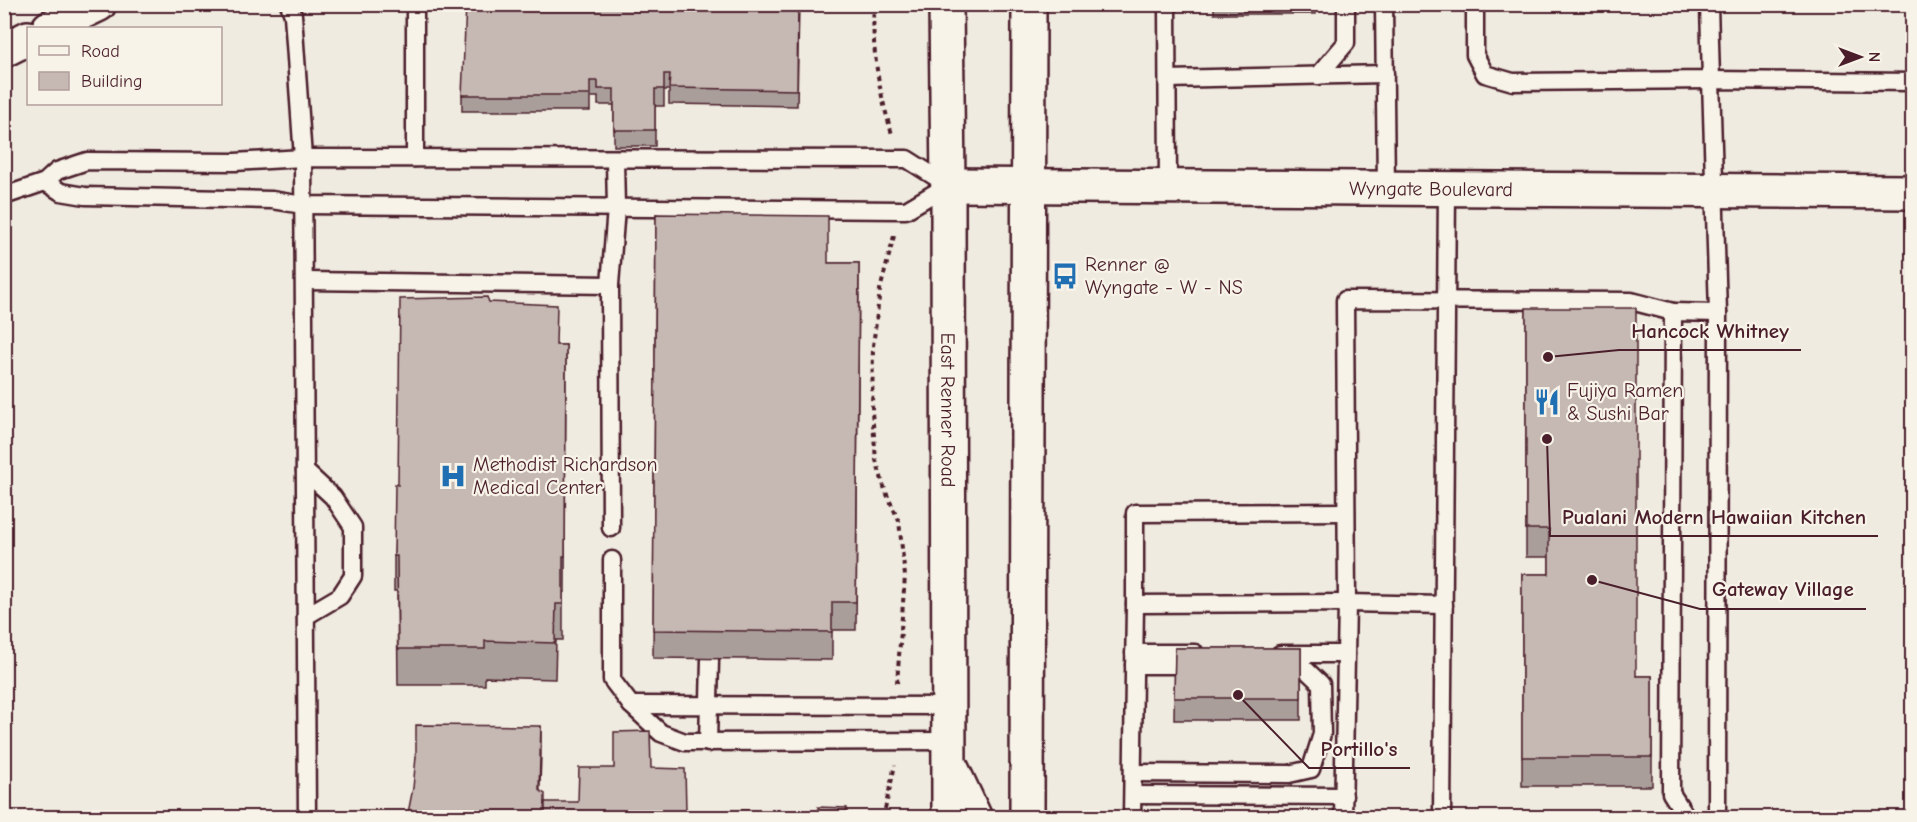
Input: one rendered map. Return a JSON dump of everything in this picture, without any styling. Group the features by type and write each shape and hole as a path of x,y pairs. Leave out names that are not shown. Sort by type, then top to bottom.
{"main road":[{"path":"51,27 99,4"},
{"name":"East Renner Road","path":"946,4 949,818"},
{"path":"1027,818 1029,4"},
{"path":"4,50 27,38"},
{"name":"Wyngate Boulevard","path":"948,185 1912,192"},
{"path":"949,752 975,818"}],"lane":[{"path":"289,4 292,15 303,158 308,818"},
{"path":"415,4 415,158"},
{"path":"1167,4 1168,188"},
{"path":"1318,76 1346,43 1346,4"},
{"path":"1384,4 1386,189"},
{"path":"1475,4 1475,55 1485,74 1513,82 1711,80 1912,82"},
{"path":"1709,4 1718,313 1717,814 1715,818"},
{"path":"1168,79 1385,74"},
{"path":"4,196 45,182 57,171 87,161 235,162 303,158 907,159 948,185 906,210 716,214 616,208 303,205 272,200 84,196 61,192 45,182"},
{"path":"611,528 610,285 616,208 615,160"},
{"path":"1442,818 1447,189"},
{"path":"305,281 610,285"},
{"path":"1344,818 1347,603 1345,300 1631,302 1673,312 1718,313"},
{"path":"1673,312 1671,793 1687,818"},
{"path":"305,471 333,497 354,527 354,576 340,596 306,616"},
{"path":"1132,818 1135,513 1346,512"},
{"path":"612,560 612,680 631,705 661,733 685,742 708,743 897,741 949,752"},
{"path":"1135,604 1444,605"},
{"path":"1133,773 1289,774 1311,769 1322,734 1321,684 1301,665 1261,659 1346,654"},
{"path":"708,743 710,659"},
{"path":"1134,659 1216,659"},
{"path":"631,705 948,706"},
{"path":"1133,795 1344,796"}],"path":[{"path":"874,4 872,33 880,85 899,159"},
{"path":"896,706 905,576 898,521 876,460 872,412 873,346 880,290 900,210"},
{"path":"883,818 896,760 897,741"}],"building":[{"path":"466,4 798,4 797,90 669,88 670,74 664,74 664,89 655,89 655,130 614,130 614,89 598,89 598,81 590,81 590,95 462,95"},
{"path":"656,214 828,216 828,263 859,263 856,602 832,602 832,632 653,630"},
{"path":"487,297 489,302 557,305 556,345 566,345 565,556 563,556 563,604 556,604 555,643 485,641 485,649 398,649 397,556 394,556 395,484 398,485 400,299"},
{"path":"1526,308 1636,308 1636,676 1652,676 1652,757 1522,757 1522,574 1549,574 1549,529 1526,529"},
{"path":"1175,648 1301,648 1301,698 1174,698"},
{"path":"416,725 541,726 539,790 545,794 545,818 407,818 416,757"},
{"path":"650,731 651,768 685,769 686,810 818,811 818,807 847,808 847,818 545,818 545,802 578,802 579,768 614,768 614,732"}],"place":[{"name":"Renner @ Wyngate - W - NS","path":"1065,276"},
{"name":"Hancock Whitney","path":"1548,357"},
{"name":"Fujiya Ramen & Sushi Bar","path":"1547,402"},
{"name":"Pualani Modern Hawaiian Kitchen","path":"1547,439"},
{"name":"Methodist Richardson Medical Center","path":"453,476"},
{"name":"Gateway Village","path":"1592,580"},
{"name":"Portillo's","path":"1238,695"}]}
